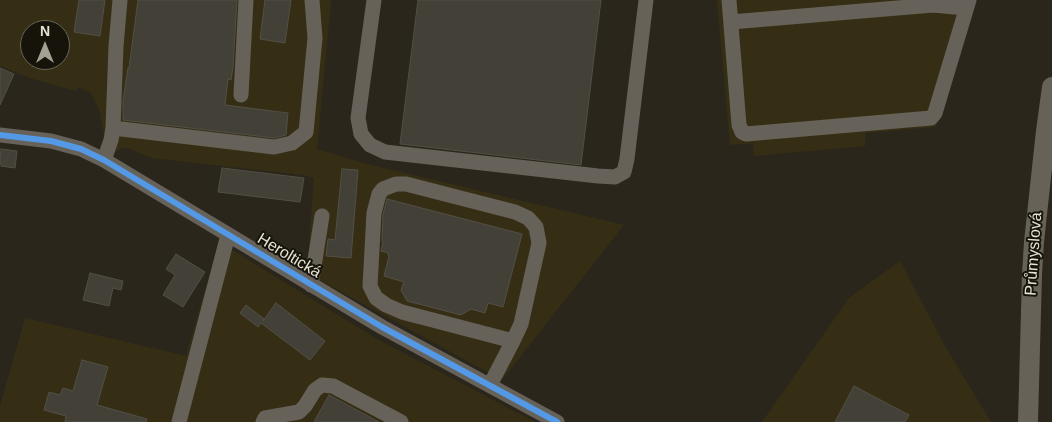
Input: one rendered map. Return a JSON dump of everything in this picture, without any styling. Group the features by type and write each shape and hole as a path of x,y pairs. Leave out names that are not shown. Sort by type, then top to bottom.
{"main road":[{"name":"Průmyslová","path":"1028,422 1034,242 1044,141 1052,87"}],"street":[{"path":"104,160 113,128 120,0"},
{"path":"241,95 246,0"},
{"path":"113,128 274,147 292,143 306,132 315,38 312,0"},
{"path":"374,0 358,118 361,134 370,145 385,152 615,177 624,172 627,159 646,0"},
{"path":"729,0 739,125 742,132 746,134 931,118 935,113 968,4 933,4 731,22"},
{"name":"Heroltická","path":"0,135 52,141 81,149 104,160 382,327 558,422"},
{"path":"490,385 514,341 520,324 539,242 536,227 528,218 515,212 406,184 396,184 383,189 379,194 374,213 370,286 376,298 402,312 514,341"},
{"path":"311,285 322,216"},
{"path":"179,422 228,235"},
{"path":"263,422 265,418 300,412 315,390 322,385 333,386 401,422"}],"shaded area":[{"path":"0,0 330,0 317,149 367,164 624,225 502,380 307,273 314,178 303,175 152,158 130,149 122,148 112,154 107,151 100,112 91,93 78,87 76,91 33,79 0,66"},
{"path":"717,0 971,0 936,127 865,133 865,146 754,156 753,143 730,145"},
{"path":"219,242 377,339 535,422 0,422 0,406 25,318 186,356"},
{"path":"900,261 945,346 991,422 762,422 849,298"}],"building":[{"path":"79,0 105,0 100,36 74,32"},
{"path":"138,0 237,0 233,67 231,80 228,79 225,105 288,113 286,135 274,138 123,120 123,100"},
{"path":"265,0 291,0 285,43 260,39"},
{"path":"418,0 601,0 581,165 400,144"},
{"path":"0,68 14,74 0,105"},
{"path":"1,149 17,151 15,168 1,166"},
{"path":"222,168 304,178 300,202 218,192"},
{"path":"342,169 358,170 351,258 326,256 328,239 335,240"},
{"path":"387,199 522,234 503,307 488,303 485,313 471,309 461,315 407,301 401,290 404,282 384,276 389,256 388,253 381,251 383,242 383,214"},
{"path":"176,254 205,272 183,307 163,295 175,275 166,269"},
{"path":"90,273 123,281 121,290 113,288 109,306 83,300"},
{"path":"276,303 325,341 310,360 261,323 258,327 240,313 246,305 264,319 263,321"},
{"path":"82,360 108,367 97,405 147,419 146,422 65,422 66,416 44,410 49,392 60,395 63,388 73,391"},
{"path":"854,386 909,415 905,422 835,422"},
{"path":"329,395 379,422 314,422"}],"cycle path":[{"path":"0,135 51,141 81,149 104,160 382,327 557,422"}]}
